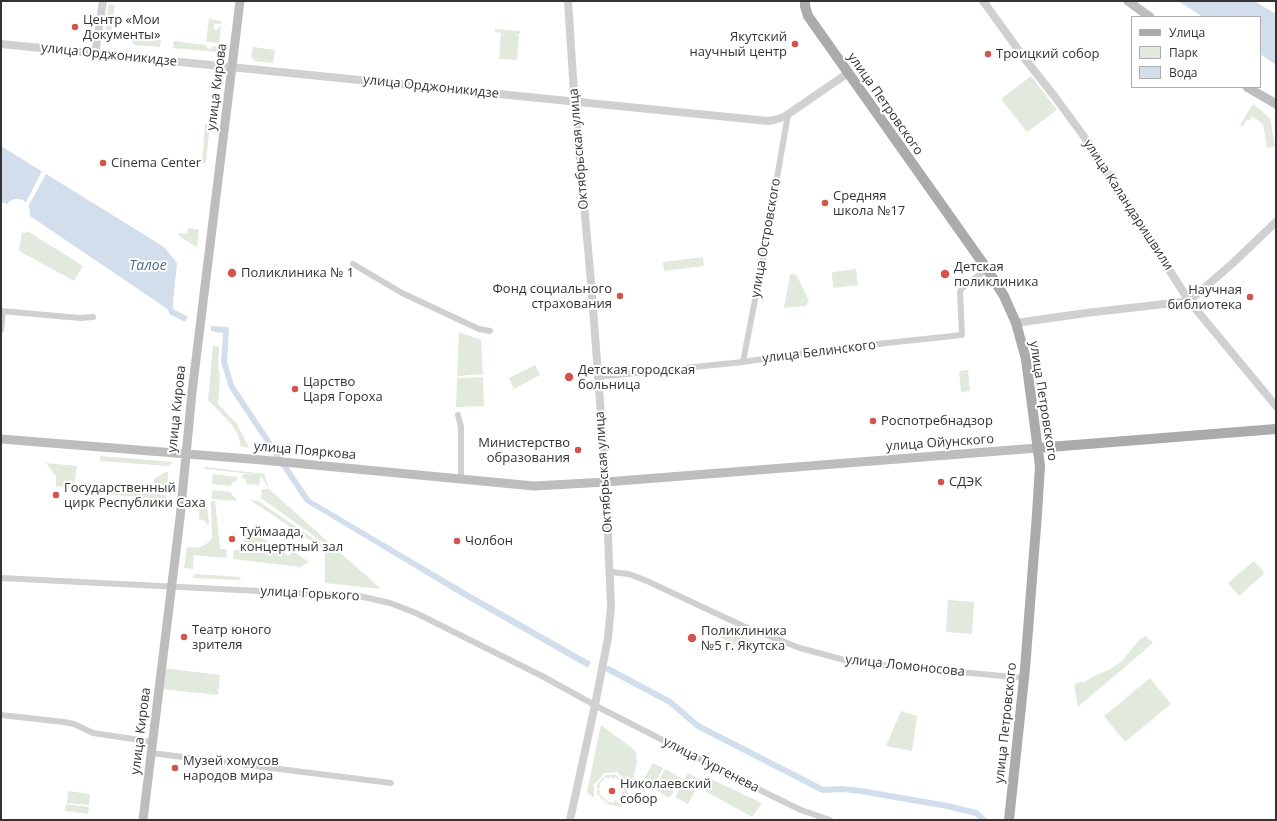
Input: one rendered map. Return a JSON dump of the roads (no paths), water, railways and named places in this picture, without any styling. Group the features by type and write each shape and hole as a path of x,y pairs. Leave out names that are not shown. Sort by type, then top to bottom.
{"main road":[{"name":"улица Кирова","path":"143,820 180,518 185,454 240,1"},
{"name":"улица Петровского","path":"805,1 808,16 987,269 1004,296 1016,323 1026,359 1040,474 1024,678 1009,820"},
{"path":"1128,1 1149,16"},
{"path":"1249,88 1276,104"},
{"name":"улица Ойунского","path":"606,482 1276,429"},
{"name":"улица Пояркова","path":"1,439 262,460 534,486 606,482"}],"street":[{"path":"95,54 103,1"},
{"name":"Октябрьская улица","path":"568,1 575,102 591,282 606,482 611,572 611,606 608,638 570,820"},
{"name":"улица Каландаришвили","path":"983,1 1088,142 1189,300 1276,406"},
{"name":"улица Орджоникидзе","path":"1,44 763,120 774,120 788,114 848,73"},
{"name":"улица Островского","path":"743,362 764,253 788,114"},
{"path":"1016,323 1189,300 1233,263 1276,222"},
{"path":"353,264 402,293 479,329 490,331"},
{"name":"улица Белинского","path":"597,377 743,362 831,349 962,335 960,292 962,288 987,269"},
{"path":"1,330 2,311 80,318 93,317"},
{"path":"458,415 461,427 461,479"},
{"name":"улица Ломоносова","path":"611,572 629,574 647,581 743,626 800,648 852,662 1024,678"},
{"name":"улица Горького","path":"1,578 359,596 390,603 416,613 542,676 595,705"},
{"name":"улица Тургенева","path":"595,705 768,794 801,810 830,820"},
{"path":"1,715 64,722 74,724 93,733 152,742"},
{"path":"151,753 392,783"}],"water":[{"path":"1178,1 1254,1 1276,14 1276,65 1261,55 1261,16 1201,16"},
{"name":"Талое","path":"1,146 164,247 177,263 172,312 30,216 29,207 23,200 11,200 7,204 1,202"},
{"path":"211,326 227,327 229,329 227,362 234,385 310,499 464,590 591,662 588,668 460,595 305,502 229,388 221,362 223,333 211,331"}],"waterway":[{"path":"169,306 172,312 184,318"},
{"path":"608,669 670,702 698,726 823,790 842,789 861,791 947,806 976,813 984,820"}],"place":[{"name":"Центр «Мои Документы»","path":"75,27"},
{"name":"Якутский научный центр","path":"795,44"},
{"name":"Троицкий собор","path":"988,54"},
{"name":"Cinema Center","path":"103,163"},
{"name":"Средняя школа №17","path":"825,203"},
{"name":"Поликлиника № 1","path":"232,273"},
{"name":"Детская поликлиника","path":"945,274"},
{"name":"Фонд социального страхования","path":"620,296"},
{"name":"Научная библиотека","path":"1250,297"},
{"name":"Детская городская больница","path":"569,377"},
{"name":"Царство Царя Гороха","path":"295,389"},
{"name":"Роспотребнадзор","path":"873,421"},
{"name":"Министерство образования","path":"578,450"},
{"name":"СДЭК","path":"941,482"},
{"name":"Государственный цирк Республики Саха","path":"56,495"},
{"name":"Туймаада, концертный зал","path":"232,539"},
{"name":"Чолбон","path":"457,541"},
{"name":"Театр юного зрителя","path":"184,637"},
{"name":"Поликлиника №5 г. Якутска","path":"692,638"},
{"name":"Музей хомусов народов мира","path":"175,768"},
{"name":"Николаевский собор","path":"612,791"}]}
